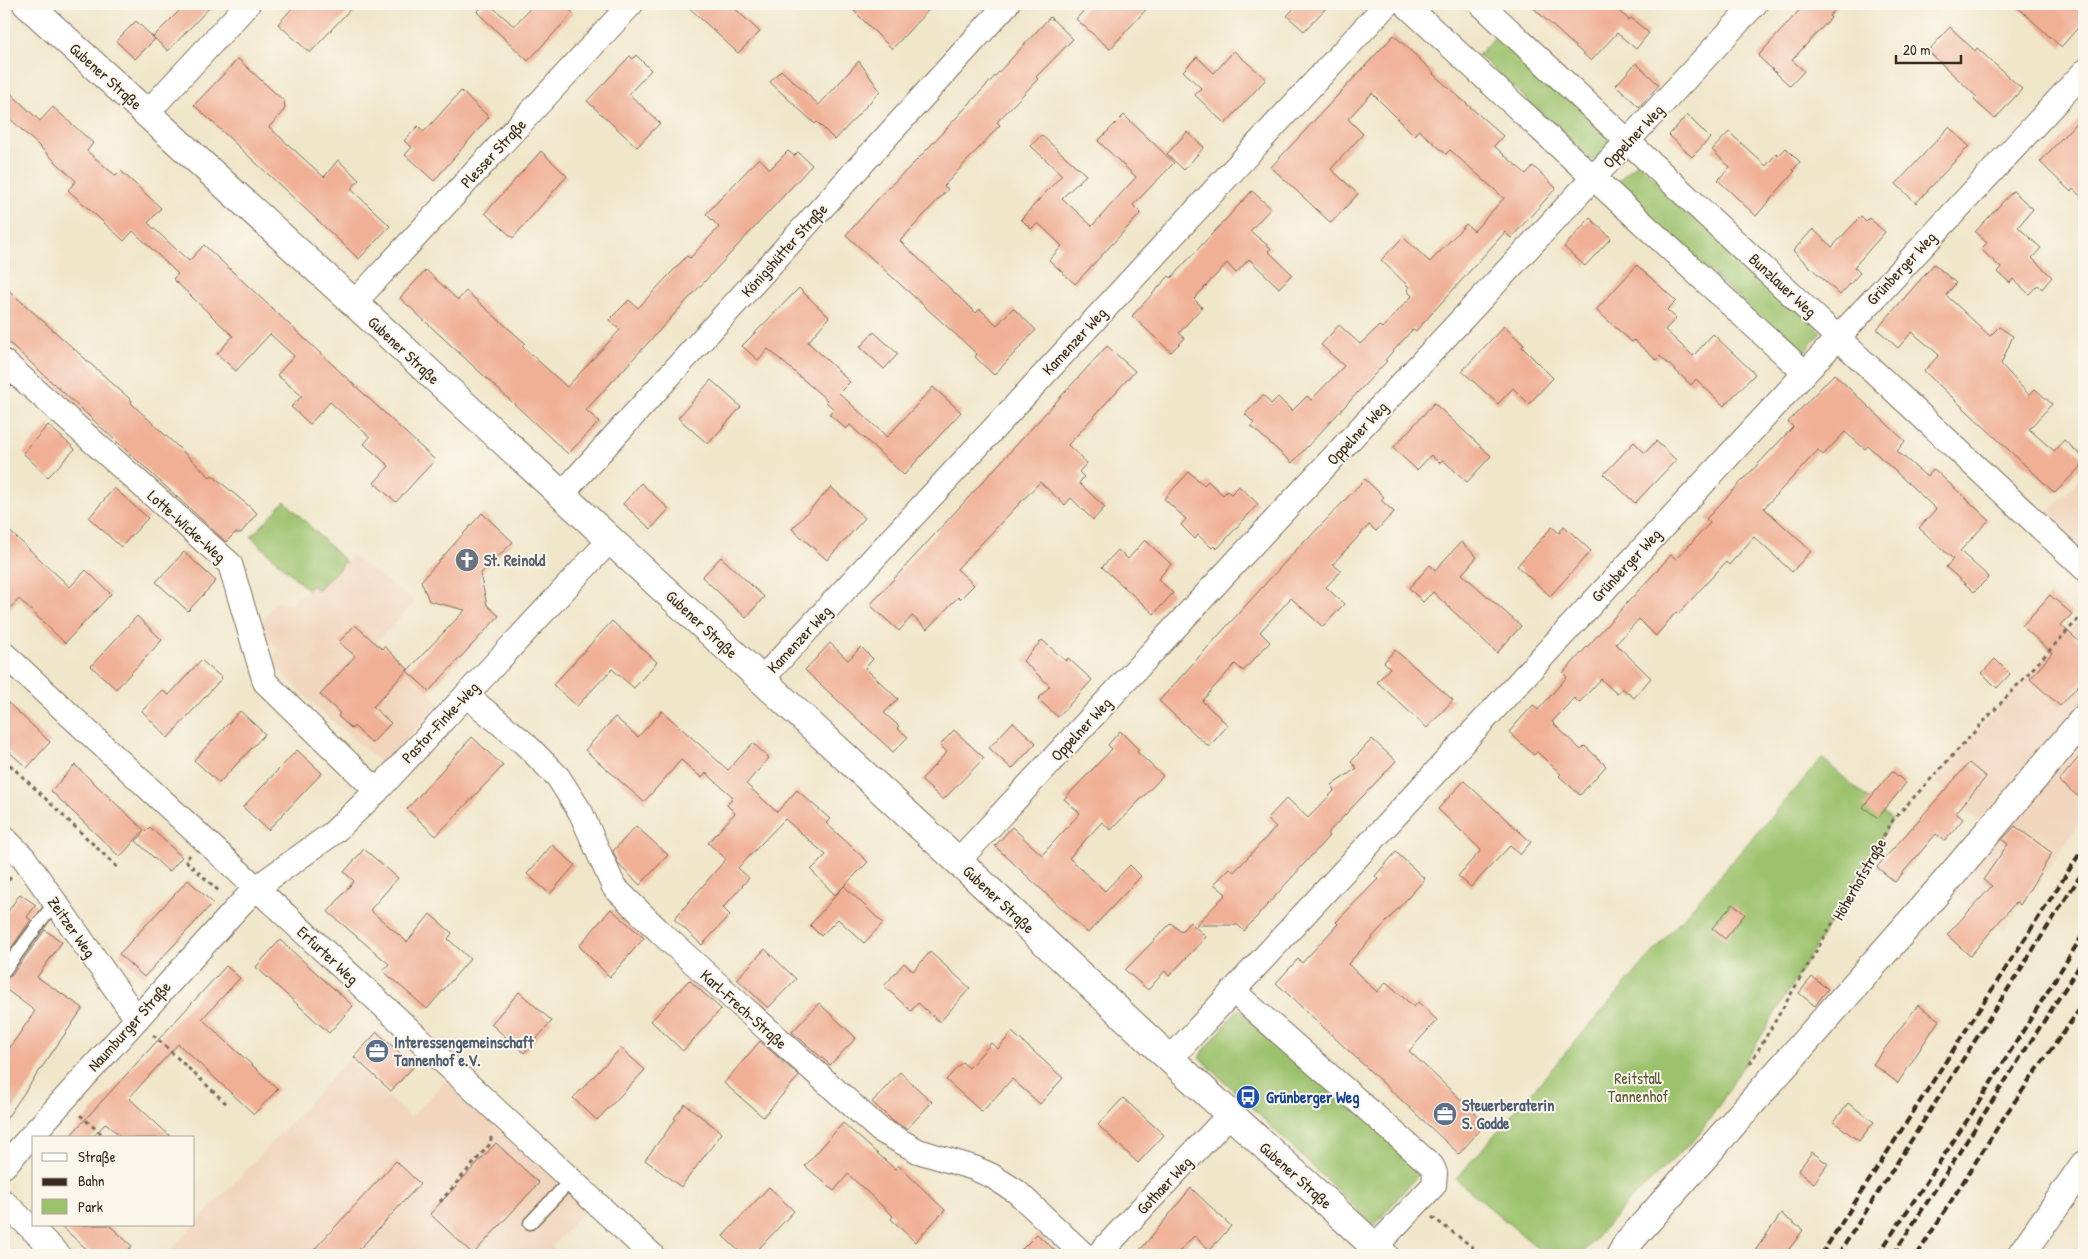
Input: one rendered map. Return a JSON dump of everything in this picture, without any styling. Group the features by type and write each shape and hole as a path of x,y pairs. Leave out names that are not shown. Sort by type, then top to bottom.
{"street":[{"name":"Gubener Straße","path":"27,4 762,679 1170,1060 1380,1251 1415,1205 1434,1185 1435,1173 1432,1166 1233,991"},
{"path":"147,113 248,4"},
{"name":"Plesser Straße","path":"354,303 631,4"},
{"name":"Königshütter Straße","path":"561,496 1007,4"},
{"name":"Kamenzer Weg","path":"762,679 1387,4"},
{"path":"1405,4 1804,372"},
{"name":"Bunzlauer Weg","path":"1481,4 2084,568"},
{"name":"Oppelner Weg","path":"958,861 1755,4"},
{"name":"Grünberger Weg","path":"1170,1060 1804,372 2084,72"},
{"name":"Lotte-Wicke-Weg","path":"4,362 230,564 265,682 377,791"},
{"name":"Pastor-Finke-Weg","path":"256,888 334,833 377,791 408,747 466,695 610,540"},
{"name":"Erfurter Weg","path":"4,654 652,1255"},
{"name":"Karl-Frech-Straße","path":"466,695 524,743 558,777 581,813 614,887 723,990 880,1130 918,1151 974,1168 992,1176 1017,1192 1084,1255"},
{"path":"1617,1252 1945,883 2084,719"},
{"name":"Zeitzer Weg","path":"4,838 24,858 136,1019"},
{"name":"Naumburger Straße","path":"4,1166 256,888"},
{"name":"Gothaer Weg","path":"1098,1255 1230,1114"},
{"path":"2021,1255 2084,1165"},
{"path":"4,1202 59,1255"}],"lane":[{"path":"4,971 55,902"},
{"path":"530,1223 571,1180"}],"path":[{"name":"Höherhofstraße","path":"1748,1069 1893,820 2084,613"},
{"path":"4,759 118,868"},
{"path":"136,1019 229,1106"},
{"path":"63,1099 104,1136"},
{"path":"440,1202 492,1144 493,1121 500,1114"},
{"path":"1415,1205 1478,1251 1487,1255"}],"shaded area":[{"path":"2084,475 2084,565 2044,517"},
{"path":"352,556 415,602 375,643 381,649 384,646 408,669 406,671 440,703 384,765 322,712 271,662 278,650 258,628 275,602 291,604 312,585 317,590"},
{"path":"2084,615 2084,712 1986,828 1932,780"},
{"path":"2084,725 2084,815 2040,882 2020,905 2004,930 1946,886"},
{"path":"349,1060 410,1118 448,1078 586,1209 552,1246 561,1255 166,1255"}],"green space":[{"path":"1499,33 1615,140 1594,162 1478,55"},
{"path":"1637,162 1821,332 1801,356 1615,185"},
{"path":"285,501 346,562 317,590 312,585 307,589 251,537"},
{"name":"Reitstall Tannenhof","path":"1822,758 1892,820 1720,1104 1697,1137 1626,1204 1581,1255 1546,1255 1456,1179"},
{"path":"1238,1009 1426,1165 1374,1226 1199,1057"}],"building":[{"path":"186,4 213,4 168,51 153,37"},
{"path":"296,4 355,4 310,53 278,24"},
{"path":"485,4 489,4 514,26 534,4 563,4 573,13 528,61 477,12"},
{"path":"685,4 730,4 760,32 738,53"},
{"path":"847,4 934,4 892,49"},
{"path":"1090,4 1151,4 1110,49 1076,19"},
{"path":"1298,4 1330,4 1304,31 1287,16"},
{"path":"1529,4 1611,4 1629,20 1631,18 1649,33 1636,49 1617,33 1591,61"},
{"path":"1805,4 1840,4 1829,16 1831,18 1792,60 1804,71 1790,86 1758,56"},
{"path":"2014,4 2084,4 2084,21 2061,47"},
{"path":"1050,17 1073,39 1036,77 1038,79 997,122 1000,125 944,186 948,189 900,241 976,313 980,309 997,325 1013,308 1036,330 994,375 975,357 977,354 846,235 884,192 917,160"},
{"path":"136,21 155,39 135,59 116,41"},
{"path":"1950,27 1975,51 1977,48 2022,89 1995,119 1974,100 1977,97 1928,51"},
{"path":"1394,35 1433,74 1503,136 1494,146 1526,174 1533,166 1556,188 1511,238 1505,232 1416,331 1413,329 1385,360 1387,361 1292,463 1251,426 1254,423 1245,414 1263,395 1271,404 1278,397 1292,411 1307,396 1311,400 1344,366 1321,345 1339,325 1360,344 1379,326 1382,328 1412,296 1407,290 1409,287 1381,260 1403,237 1430,262 1466,224 1474,231 1504,198 1450,150 1446,154 1419,130 1414,135 1372,93 1348,119 1363,134 1331,169 1358,194 1331,223 1271,167"},
{"path":"1234,51 1266,79 1225,124 1195,95 1201,88 1183,71 1197,57 1214,73"},
{"path":"636,55 651,70 629,94 660,123 637,147 587,101 630,56 633,59"},
{"path":"238,59 284,101 285,109 269,127 324,177 338,160 359,180 351,189 390,226 359,259 194,105"},
{"path":"859,61 880,91 835,140 770,82 781,70 819,105"},
{"path":"1636,63 1659,85 1639,107 1616,85"},
{"path":"4,87 40,121 53,107 93,143 87,151 116,176 121,171 161,208 148,223 178,251 189,261 204,245 435,460 396,502 374,483 389,466 364,444 370,437 330,402 310,424 291,407 302,396 277,375 294,356 270,334 236,371 217,354 233,336 173,279 178,274 133,231 124,241 68,190 76,181 4,113"},
{"path":"461,91 489,117 434,181 405,155 412,147 404,141 418,126 424,132"},
{"path":"2084,114 2084,199 2073,189 2071,192 2040,162"},
{"path":"1124,115 1174,163 1133,205 1141,213 1075,284 1049,260 1062,246 1038,223 1031,229 1021,219 1062,175 1031,146 1041,135 1086,175 1062,198 1092,226 1136,177 1098,141"},
{"path":"1687,115 1710,138 1692,157 1669,135"},
{"path":"1949,127 1969,146 1916,203 1896,184"},
{"path":"1187,132 1204,147 1184,170 1167,154"},
{"path":"1729,132 1766,166 1776,154 1778,156 1786,148 1800,162 1793,170 1795,171 1756,216 1718,180 1730,167 1712,150"},
{"path":"541,151 567,176 513,238 485,213"},
{"path":"788,151 794,156 798,152 812,165 586,410 599,422 568,454 400,298 426,270 458,300 466,291 525,343 522,346 567,387 620,330 609,320 629,300 638,308 687,256 690,258 719,227 706,214 759,158 770,169"},
{"path":"1252,191 1271,208 1250,231 1271,248 1268,251 1292,274 1279,288 1249,259 1236,273 1227,263 1194,299 1202,307 1179,333 1185,338 1171,352 1132,316 1169,276 1171,278"},
{"path":"2013,191 2033,209 2018,227 2041,248 2032,258 2052,277 2042,289 2038,285 2029,294 2013,279 2010,283 1998,272 2001,268 1981,249 1987,243 1975,232"},
{"path":"1861,216 1866,221 1869,218 1885,232 1854,267 1860,273 1840,295 1793,251 1813,229 1832,247"},
{"path":"1590,218 1611,238 1585,266 1564,247"},
{"path":"1934,264 1956,283 1946,295 1990,336 1999,327 2013,336 2001,364 2029,395 2035,389 2052,404 2029,429 2054,451 2064,440 2084,458 2084,463 2055,493 1924,371 1939,355 1912,332 1898,348 1877,329"},
{"path":"1637,265 1676,301 1667,310 1676,318 1665,330 1693,356 1713,334 1755,374 1724,406 1696,379 1691,385 1660,356 1656,360 1634,340 1632,342 1596,310"},
{"path":"4,286 132,401 131,403 210,477 212,475 257,513 241,533 235,533 226,542 4,338"},
{"path":"799,288 829,317 808,342 850,382 839,393 887,437 933,387 961,412 904,475 850,425 846,429 829,414 834,409 826,402 827,400 768,349 758,360 742,346"},
{"path":"1504,326 1524,345 1522,347 1553,378 1529,404 1513,388 1498,404 1462,371"},
{"path":"874,332 898,354 884,369 860,347"},
{"path":"1107,346 1135,371 1068,445 1087,463 1079,472 1084,477 1079,483 1105,507 1093,520 1071,498 1065,505 1040,482 957,569 974,585 960,599 958,597 927,629 912,616 899,631 870,605"},
{"path":"1834,374 1905,441 1897,451 1927,477 1934,469 1989,520 1960,551 1989,577 1974,592 1946,567 1953,559 1919,528 1936,509 1868,446 1865,449 1845,432 1823,455 1818,450 1764,508 1811,551 1792,572 1754,537 1729,565 1726,562 1678,614 1676,612 1656,636 1639,619 1616,644 1651,678 1634,698 1622,688 1617,694 1601,679 1579,703 1574,698 1552,722 1581,750 1585,746 1606,766 1580,795 1537,752 1534,755 1509,732 1533,705 1538,710 1567,677 1563,673 1671,555 1676,559 1710,523 1706,519 1793,427 1788,422"},
{"path":"711,380 741,407 708,444 678,418"},
{"path":"1434,403 1491,456 1467,482 1443,460 1439,463 1431,455 1417,470 1393,448"},
{"path":"48,425 75,449 48,477 23,453"},
{"path":"1656,441 1676,460 1635,503 1604,474 1634,442 1645,453"},
{"path":"1189,472 1204,485 1208,481 1223,495 1227,491 1231,494 1239,486 1258,504 1217,549 1214,546 1212,548 1198,535 1195,539 1181,525 1186,519 1164,499"},
{"path":"1365,479 1384,497 1381,500 1394,512 1376,531 1369,525 1333,564 1341,571 1326,587 1344,604 1323,627 1291,598 1260,632 1270,642 1243,671 1235,664 1202,701 1228,725 1209,747 1159,701 1306,539"},
{"path":"641,483 669,509 651,529 623,504"},
{"path":"831,487 865,518 827,560 792,529"},
{"path":"114,488 148,518 121,547 89,518"},
{"path":"482,513 513,542 480,574 487,605 499,616 429,691 407,671 465,610 429,601 421,581"},
{"path":"4,526 70,587 86,570 111,594 65,643 19,599 4,615"},
{"path":"1564,526 1591,551 1550,596 1517,566 1552,527 1559,533"},
{"path":"1145,540 1171,564 1158,579 1173,593 1154,614 1102,567 1118,550 1128,559"},
{"path":"1461,542 1477,557 1462,574 1521,626 1497,653 1433,592 1423,602 1409,588 1430,565 1435,570"},
{"path":"184,552 216,581 188,611 156,582"},
{"path":"721,557 764,597 746,618 702,577"},
{"path":"2050,595 2072,614 2061,625 2084,646 2084,679 2060,706 2030,679 2052,653 2022,626"},
{"path":"137,616 162,640 116,689 91,666"},
{"path":"612,621 657,662 634,688 612,669 577,706 553,685"},
{"path":"355,625 382,649 384,646 408,669 373,707 391,723 372,743 354,726 352,729 338,716 340,713 320,695 355,656 339,642"},
{"path":"1042,640 1066,661 1068,658 1092,680 1058,717 1038,699 1050,686 1023,661"},
{"path":"830,643 848,660 861,647 873,659 865,668 898,699 884,713 908,737 893,752 805,670"},
{"path":"1395,650 1453,700 1427,728 1377,682 1390,668 1384,662"},
{"path":"1995,659 2010,674 1997,688 1982,673"},
{"path":"201,660 222,678 168,738 142,711 162,690 169,695"},
{"path":"4,699 50,742 27,768 4,747"},
{"path":"240,711 265,734 219,783 194,760"},
{"path":"662,711 728,770 753,743 769,758 746,784 777,812 797,790 830,819 826,823 868,862 835,895 811,870 826,855 785,819 738,868 749,878 723,908 730,915 702,945 674,919 726,859 708,843 735,813 727,805 733,797 706,773 702,778 681,760 644,802 585,750 615,717 638,737"},
{"path":"1013,722 1036,743 1012,769 989,748"},
{"path":"954,730 984,758 943,800 921,780 947,752 940,745"},
{"path":"1120,731 1139,750 1137,752 1163,776 1111,830 1102,822 1069,858 1105,891 1130,865 1141,876 1088,933 995,846 1012,827 1042,855 1080,813 1064,799 1112,749 1108,745"},
{"path":"472,737 503,766 436,836 407,809"},
{"path":"1372,739 1396,761 1327,834 1329,836 1244,931 1238,925 1196,925 1226,894 1214,884 1230,868 1234,872 1276,827 1267,819 1287,798 1308,818 1334,791 1332,785 1357,768 1351,762"},
{"path":"297,750 322,773 268,830 243,807"},
{"path":"2084,751 2084,801 2059,781"},
{"path":"1969,763 1986,777 1956,813 1963,819 1945,841 1936,834 1895,882 1877,867"},
{"path":"75,765 144,830 120,857 51,791"},
{"path":"1892,771 1906,783 1878,818 1863,807"},
{"path":"1464,781 1531,842 1520,855 1510,846 1471,887 1458,876 1481,850 1438,809"},
{"path":"636,826 668,855 640,885 619,865 613,851"},
{"path":"2015,826 2052,853 2020,905 2016,902 1970,956 1947,935 1992,886 1983,880 2008,844 2002,840"},
{"path":"150,827 182,857 169,872 136,841"},
{"path":"552,845 575,865 550,894 527,874"},
{"path":"364,849 398,878 370,910 407,942 430,914 452,933 448,939 470,959 427,1009 383,971 389,964 328,912 354,881 344,872"},
{"path":"1396,852 1425,879 1348,964 1377,992 1386,982 1414,1007 1418,1002 1437,1020 1409,1051 1486,1123 1459,1154 1276,983 1298,959 1302,963 1338,924 1336,922 1378,879 1375,876"},
{"path":"188,880 213,903 144,977 119,954"},
{"path":"844,886 883,923 864,943 838,919 821,936 810,925"},
{"path":"20,894 36,905 27,917 31,920 4,958 4,917"},
{"path":"1733,904 1745,914 1725,939 1712,928"},
{"path":"611,909 644,938 610,977 579,946"},
{"path":"1190,922 1206,937 1169,976 1165,971 1148,990 1125,970 1171,923 1181,932"},
{"path":"45,930 62,942 37,977 83,1008 4,1122 4,1056 35,1011 4,988 4,979 11,976"},
{"path":"280,940 353,1006 329,1033 256,967"},
{"path":"765,949 796,979 768,1008 737,979"},
{"path":"930,952 970,988 940,1022 918,1003 911,1011 884,986 904,963 913,971"},
{"path":"226,966 240,978 202,1019 278,1089 254,1114 178,1044 129,1098 170,1136 120,1136 106,1123 94,1136 70,1136"},
{"path":"1812,977 1828,989 1815,1006 1799,993"},
{"path":"689,980 721,1009 683,1051 651,1021"},
{"path":"519,992 552,1021 524,1053 491,1024"},
{"path":"819,1003 856,1038 830,1065 792,1032"},
{"path":"1918,1005 1939,1020 1898,1083 1873,1064"},
{"path":"377,1032 414,1066 391,1091 354,1057"},
{"path":"1012,1032 1063,1078 1040,1104 1012,1079 982,1112 946,1080 962,1062 969,1068 991,1043 998,1049"},
{"path":"760,1041 799,1076 763,1117 724,1083"},
{"path":"621,1048 645,1070 597,1120 573,1098"},
{"path":"900,1072 932,1102 907,1129 894,1122 872,1102"},
{"path":"1123,1098 1164,1135 1138,1163 1098,1125"},
{"path":"1848,1103 1874,1122 1859,1141 1834,1122"},
{"path":"685,1104 722,1133 681,1187 645,1160"},
{"path":"843,1123 895,1169 898,1165 945,1210 915,1242 891,1219 893,1216 848,1174 834,1191 805,1166"},
{"path":"496,1143 539,1183 473,1254 430,1214"},
{"path":"1812,1152 1828,1164 1814,1183 1798,1171"},
{"path":"396,1161 420,1184 354,1255 309,1255"},
{"path":"769,1187 794,1211 753,1255 743,1255 723,1236"},
{"path":"1191,1188 1231,1226 1210,1250 1194,1236 1176,1255 1136,1255"},
{"path":"1781,1214 1803,1230 1785,1255 1752,1255"},
{"path":"61,1226 110,1226 132,1246 124,1255 93,1255"},
{"path":"1037,1234 1060,1255 1016,1255"}],"railway":[{"path":"1821,1255 2084,847"},
{"path":"1838,1255 2084,870"},
{"path":"1878,1255 1972,1113 2084,933"},
{"path":"1893,1255 2084,959"},
{"path":"1917,1255 2006,1114 2084,1003"}],"place":[{"name":"St. Reinold","path":"467,560"},
{"name":"Interessengemeinschaft Tannenhof e.V.","path":"377,1051"},
{"name":"Grünberger Weg","path":"1248,1097"},
{"name":"Steuerberaterin S. Godde","path":"1445,1114"}]}
